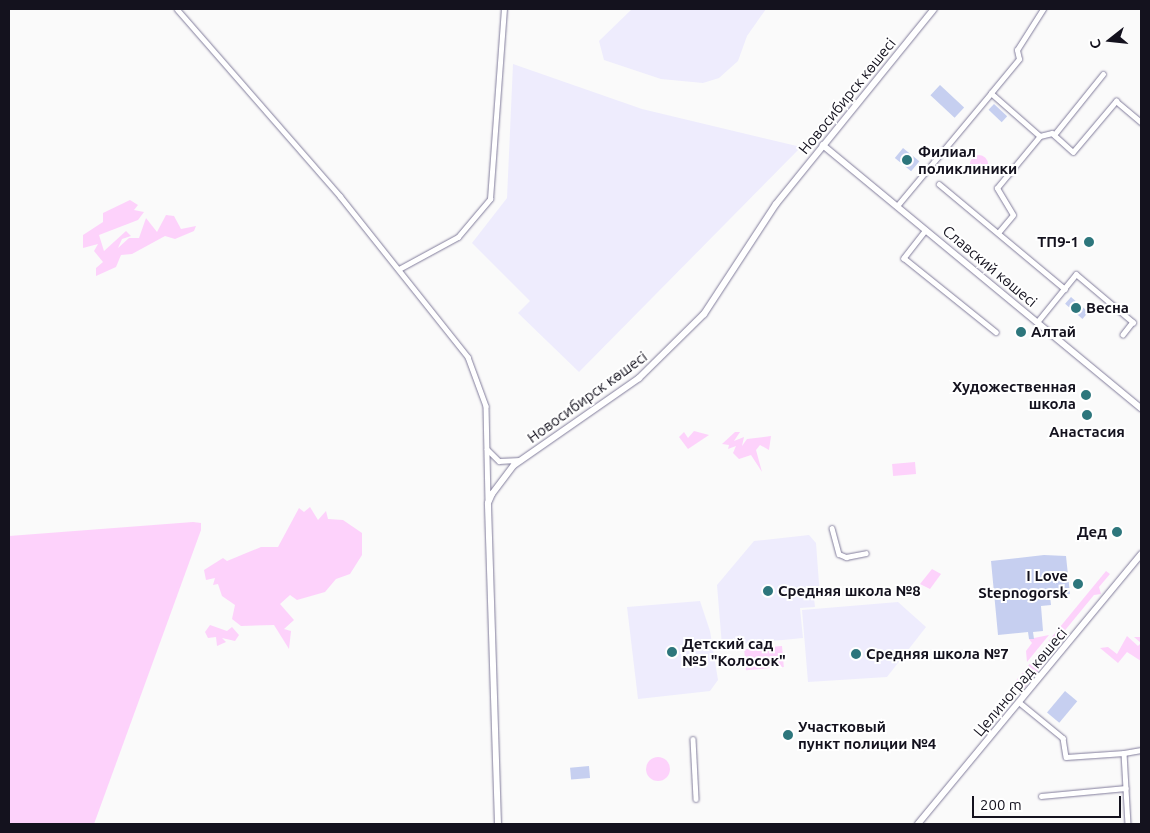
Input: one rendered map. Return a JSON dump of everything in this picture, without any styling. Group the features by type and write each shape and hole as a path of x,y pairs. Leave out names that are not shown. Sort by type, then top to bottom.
{"main road":[{"name":"Новосибирск көшесі","path":"488,503 502,477 520,460 625,389 677,344 713,303 776,204 934,9"},
{"path":"488,503 498,824"}],"street":[{"path":"177,9 399,269 474,367 486,406 488,503"},
{"path":"399,269 458,237 490,199 504,9"},
{"path":"897,206 1019,60 1017,50 1043,9"},
{"path":"1054,135 1103,74"},
{"path":"991,93 1040,136 1054,135 1073,152 1116,101 1141,122"},
{"path":"998,233 1013,215 996,188 1040,136"},
{"name":"Славский көшесі","path":"823,145 1141,408"},
{"path":"939,184 1065,289"},
{"path":"926,230 904,258 996,332"},
{"path":"1038,321 1076,274 1133,322 1123,335"},
{"path":"487,449 499,460 520,460"},
{"path":"832,528 839,554 846,558 866,552"},
{"name":"Целиноград көшесі","path":"918,824 1141,554"},
{"path":"1019,702 1063,738 1066,756 1141,750"},
{"path":"693,739 696,799"},
{"path":"1124,752 1128,824"},
{"path":"1041,796 1126,788"}],"shaded area":[{"path":"632,9 766,9 747,36 738,61 719,78 703,83 661,79 604,60 599,41"},
{"path":"513,64 642,109 801,147 579,372 518,313 530,301 472,243 507,198"},
{"path":"979,155 985,158 988,164 985,170 979,173 973,170 970,164 973,158"},
{"path":"130,200 138,205 134,210 144,212 138,220 99,235 104,251 126,231 131,236 122,239 118,248 129,238 139,238 146,218 157,232 166,215 174,216 181,229 196,226 194,231 175,239 165,236 132,254 121,255 116,267 96,276 96,268 103,262 94,251 98,244 83,248 83,235 103,222 103,213"},
{"path":"694,431 709,435 688,449 679,437 684,432 688,438"},
{"path":"735,432 740,432 734,441 744,437 742,446 747,439 771,436 769,450 760,445 756,450 762,472 751,455 739,459 733,453 736,446 728,449 729,445 722,444"},
{"path":"915,462 916,474 893,476 892,464"},
{"path":"310,507 318,520 326,511 328,519 343,520 362,533 362,555 350,574 336,579 325,592 297,600 290,595 280,604 294,620 284,629 291,631 289,649 274,625 241,626 232,619 235,605 222,596 218,584 213,585 215,578 206,580 204,570 223,558 227,561 261,547 278,547 299,508 304,512"},
{"path":"193,522 201,523 201,530 94,824 9,824 9,536"},
{"name":"Средняя школа №8","path":"809,535 816,543 820,597 814,598 815,607 800,608 803,638 722,646 717,585 754,541"},
{"path":"932,569 941,574 930,589 920,584"},
{"path":"1106,571 1110,574 1099,587 1101,594 1094,595 1048,651 1044,664 1024,688 1019,688 1014,683"},
{"name":"Детский сад №5 \"Колосок\"","path":"700,601 710,631 718,680 710,691 638,699 627,607"},
{"name":"Средняя школа №7","path":"898,602 926,627 887,677 808,682 802,610"},
{"path":"210,625 227,631 232,627 239,635 235,641 222,638 226,642 217,646 216,637 208,638 205,632"},
{"path":"1049,635 1027,662 1026,651 1032,643 1029,639"},
{"path":"1127,636 1138,646 1141,643 1141,661 1127,652 1118,663 1100,648 1108,647 1117,654"},
{"path":"1134,637 1141,637 1141,643"},
{"path":"782,646 784,667 746,670 744,649"},
{"path":"658,757 666,761 670,769 666,777 658,781 650,777 646,769 650,761"}],"building":[{"path":"940,85 964,108 955,118 930,95"},
{"path":"994,104 1007,116 1002,122 989,110"},
{"name":"Филиал поликлиники","path":"903,148 919,161 911,171 895,158"},
{"name":"Весна","path":"1071,297 1088,312 1082,319 1065,304"},
{"path":"1044,555 1066,556 1070,594 1050,596 1051,605 1041,606 1043,631 1033,632 1034,639 1029,639 1028,632 998,635 991,561"},
{"path":"1065,691 1077,701 1059,723 1047,712"},
{"path":"589,766 590,778 571,780 570,768"}],"place":[{"name":"Филиал поликлиники","path":"907,160"},
{"name":"ТП9-1","path":"1089,242"},
{"name":"Весна","path":"1076,308"},
{"name":"Алтай","path":"1021,332"},
{"name":"Художественная школа","path":"1086,395"},
{"name":"Анастасия","path":"1087,415"},
{"name":"Дед","path":"1117,532"},
{"name":"I Love Stepnogorsk","path":"1078,584"},
{"name":"Средняя школа №8","path":"768,591"},
{"name":"Детский сад №5 \"Колосок\"","path":"672,652"},
{"name":"Средняя школа №7","path":"856,654"},
{"name":"Участковый пункт полиции №4","path":"788,735"}]}
